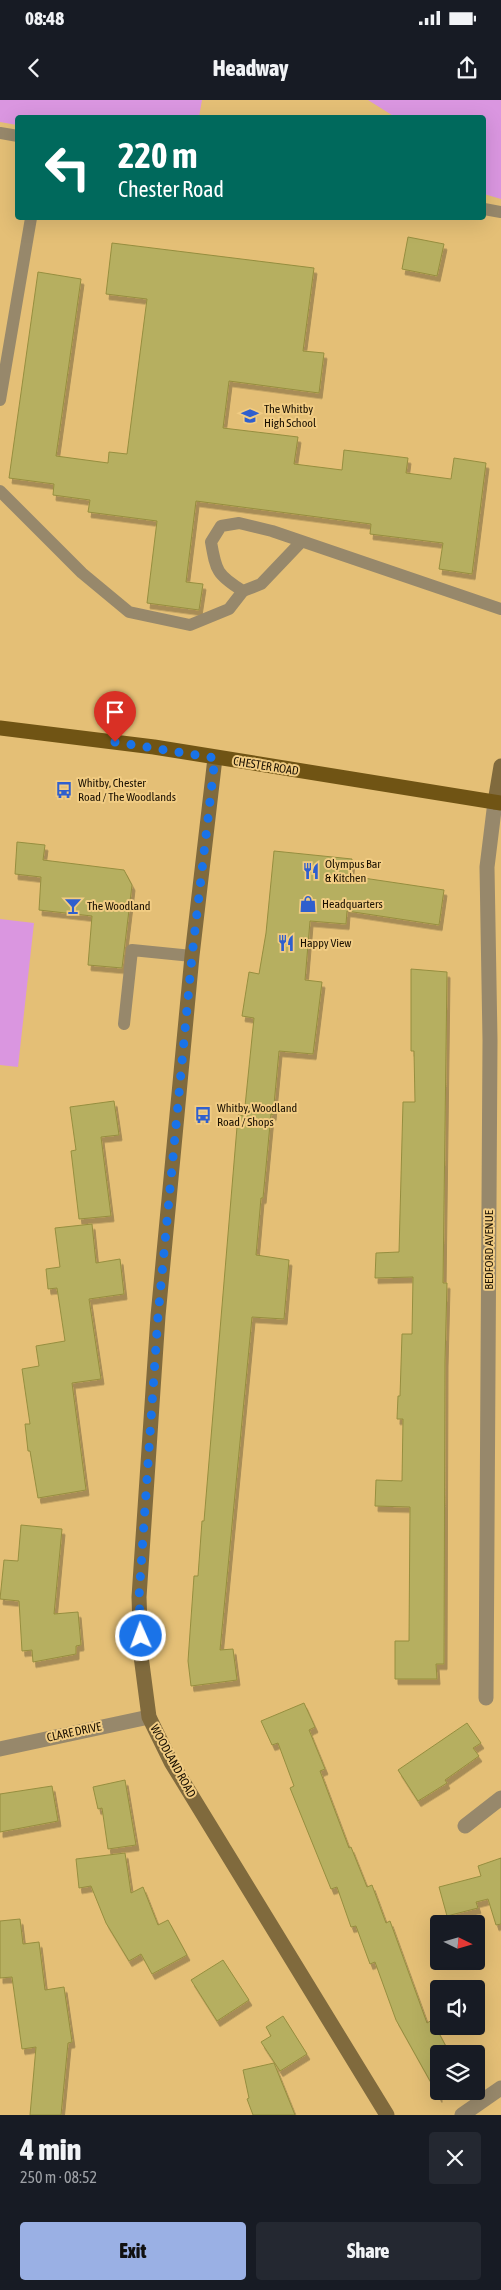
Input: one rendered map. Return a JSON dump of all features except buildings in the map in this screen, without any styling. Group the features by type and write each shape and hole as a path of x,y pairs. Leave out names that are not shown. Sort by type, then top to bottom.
{"main road":[{"name":"CHESTER ROAD","path":"0,728 154,747 498,803"}],"street":[{"name":"WOODLAND ROAD","path":"215,758 192,956 158,1316 139,1597 141,1656 148,1717 175,1769 387,2115"},
{"path":"498,803 501,766"},
{"name":"BEDFORD AVENUE","path":"486,1698 490,1040 487,867 498,803"},
{"name":"CLARE DRIVE","path":"0,1749 148,1717"},
{"path":"465,1826 501,1798"},
{"path":"462,2115 501,2088"}],"lane":[{"path":"0,134 15,136"},
{"path":"486,209 501,212"},
{"path":"0,400 31,220"},
{"path":"0,491 82,572 128,612 190,625 229,609 243,591 261,584 301,542"},
{"path":"243,591 226,581 216,569 211,542 221,526 239,523 272,531 501,609"},
{"path":"124,1024 132,950 192,956"}],"shaded area":[{"path":"0,100 202,100 199,115 15,115 15,125 0,122"},
{"path":"368,100 501,100 501,199 486,195 486,115 392,115"},
{"path":"0,919 34,923 18,1067 0,1065"}],"place":[{"name":"The Whitby High School","path":"250,416"},
{"name":"Whitby, Chester Road / The Woodlands","path":"64,790"},
{"name":"Olympus Bar & Kitchen","path":"311,871"},
{"name":"Headquarters","path":"308,904"},
{"name":"The Woodland","path":"73,906"},
{"name":"Happy View","path":"286,943"},
{"name":"Whitby, Woodland Road / Shops","path":"203,1115"}],"route":[{"path":"115,742 215,758 192,956 158,1316 139,1597 141,1636"}]}
